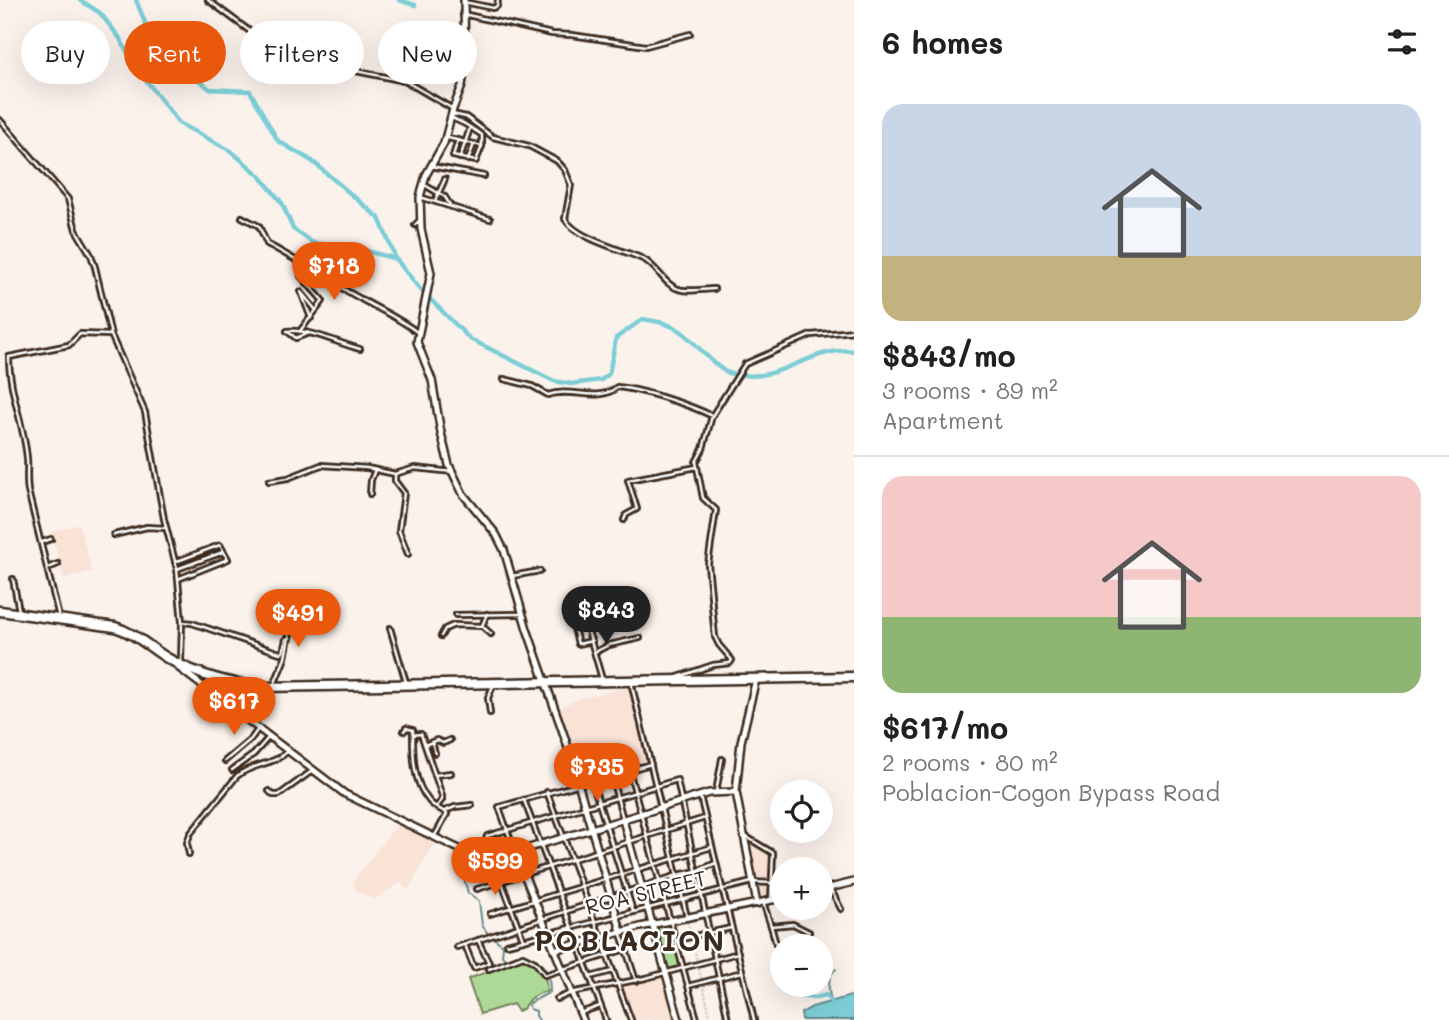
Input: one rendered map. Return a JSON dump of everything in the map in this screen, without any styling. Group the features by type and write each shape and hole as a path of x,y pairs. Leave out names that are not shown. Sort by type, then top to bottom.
{"highway":[{"path":"0,611 121,629 181,664 226,681 273,688 854,677"}],"street":[{"path":"208,0 275,50 319,48 356,71 405,81 482,135 482,146 476,161 453,155 458,140"},
{"path":"498,0 497,6 493,8 464,1 464,75 446,137 423,184 420,197 417,223 431,269 416,342 432,380 441,433 453,472 463,494 499,538 636,981"},
{"path":"463,14 552,34 646,46 690,34"},
{"path":"451,114 466,117 497,138 529,146 562,165 570,185 565,219 570,225 600,242 649,262 674,288 714,289"},
{"path":"0,120 68,199 76,230 95,267 111,335 145,412 166,528 177,569 181,622 179,668 352,798 477,859 493,859 700,796 716,792 736,792"},
{"path":"460,158 470,127"},
{"path":"446,137 482,146"},
{"path":"468,160 474,144"},
{"path":"431,166 484,176"},
{"path":"435,201 445,178"},
{"path":"423,184 446,198 450,206"},
{"path":"420,197 490,219"},
{"path":"242,217 259,226 267,244 400,319 417,332"},
{"path":"300,331 323,299 301,276 309,266"},
{"path":"311,318 301,292 315,309"},
{"path":"677,681 680,676 730,663 732,660 715,637 708,564 716,510 703,498 696,460 703,449 712,416 743,367 751,360 811,335 854,331"},
{"path":"309,333 296,338 287,332 309,333 360,349"},
{"path":"60,621 25,478 27,457 9,373 9,358 69,345 79,334 111,335"},
{"path":"504,379 531,386 550,395 560,391 598,396 610,393 617,387 632,389 712,416"},
{"path":"268,481 288,478 320,466 395,474 415,468 453,472"},
{"path":"624,520 626,515 636,510 628,480 697,467"},
{"path":"370,494 375,470"},
{"path":"395,474 395,481 404,493 399,529 408,554"},
{"path":"114,535 148,527 166,528"},
{"path":"42,542 51,539"},
{"path":"176,562 220,545 227,561 178,579"},
{"path":"177,569 224,551"},
{"path":"47,568 58,564"},
{"path":"512,576 540,571"},
{"path":"13,579 19,614"},
{"path":"483,628 487,614"},
{"path":"456,615 523,614"},
{"path":"584,617 602,682"},
{"path":"273,688 289,638 289,629 278,621"},
{"path":"181,622 192,623 281,653 286,639 289,638"},
{"path":"441,636 444,629 451,626 483,628 491,634"},
{"path":"390,628 407,685"},
{"path":"574,628 578,644 592,641"},
{"path":"595,652 609,645 640,638"},
{"path":"757,679 741,742 736,792 752,883 773,934"},
{"path":"631,681 687,917"},
{"path":"490,713 488,698 493,684"},
{"path":"234,710 243,699 270,702"},
{"path":"404,731 406,728 413,730 412,756 417,777 428,801 445,811 447,818 434,837"},
{"path":"225,761 251,739 258,729"},
{"path":"413,735 421,734 425,745 442,797 437,806"},
{"path":"232,770 254,754 269,737"},
{"path":"425,745 450,740"},
{"path":"432,742 435,753"},
{"path":"189,854 187,843 190,834 237,776 243,771 279,758 288,751"},
{"path":"716,792 722,759"},
{"path":"583,1020 499,809 500,806 547,792 652,764"},
{"path":"270,791 273,795 279,795 313,770"},
{"path":"629,770 697,1020"},
{"path":"435,775 451,773"},
{"path":"611,775 679,1020"},
{"path":"592,780 633,911"},
{"path":"523,939 486,837 675,780 678,782 728,1020"},
{"path":"547,792 631,1020"},
{"path":"700,796 754,1020"},
{"path":"524,800 606,1020"},
{"path":"445,811 472,805"},
{"path":"477,890 705,818"},
{"path":"743,835 773,853 773,857"},
{"path":"489,914 712,847"},
{"path":"457,947 716,863"},
{"path":"833,887 854,882"},
{"name":"ROA STREET","path":"507,944 648,907 752,883 770,883"},
{"path":"833,894 841,909"},
{"path":"554,950 621,931 770,901"},
{"path":"771,926 793,924 808,932"},
{"path":"676,940 732,928"},
{"path":"464,944 476,968 490,963 478,940"},
{"path":"489,969 523,956 535,962 547,974 626,949"},
{"path":"556,999 571,993 636,981 738,953"},
{"path":"590,977 613,971"},
{"path":"687,987 743,972"},
{"path":"580,1013 600,1006"}],"shaded area":[{"path":"79,524 92,571 64,579 51,532"},
{"path":"631,686 650,763 579,782 557,709 580,698"},
{"path":"398,823 435,842 408,890 400,883 375,899 356,891 353,881"},
{"path":"743,836 773,855 770,857 770,900 757,902"},
{"path":"665,975 677,1018 633,1020 621,986"}],"green space":[{"path":"669,923 680,967 667,971 655,926"},
{"path":"526,958 537,963 543,970 547,991 533,997 518,1011 513,1004 480,1014 468,979"}],"water":[{"path":"854,995 854,1020 802,1020 801,1013 812,1007"}],"waterway":[{"path":"80,0 100,13 119,37 135,66 179,123 231,151 260,176 282,203 293,229 313,243 356,248 396,259"},
{"path":"136,0 155,47 210,89 250,91 278,141 312,161 379,218 396,259 419,288 470,339 554,381 571,384 601,380 609,374 616,338 643,319 679,330 728,373 771,373 825,353 854,351"},
{"path":"399,0 415,5"},
{"path":"460,864 468,893 479,901 482,925 488,934 503,945 502,956 508,960 526,957 544,967 550,992 528,1004 530,1009 536,1011 539,1020"},
{"path":"832,1003 829,985 836,969"},
{"path":"806,997 819,997"},
{"path":"828,997 832,1003"}],"tunnel":[{"path":"687,918 711,1020"}],"district":[{"name":"POBLACION","path":"630,941"}]}
